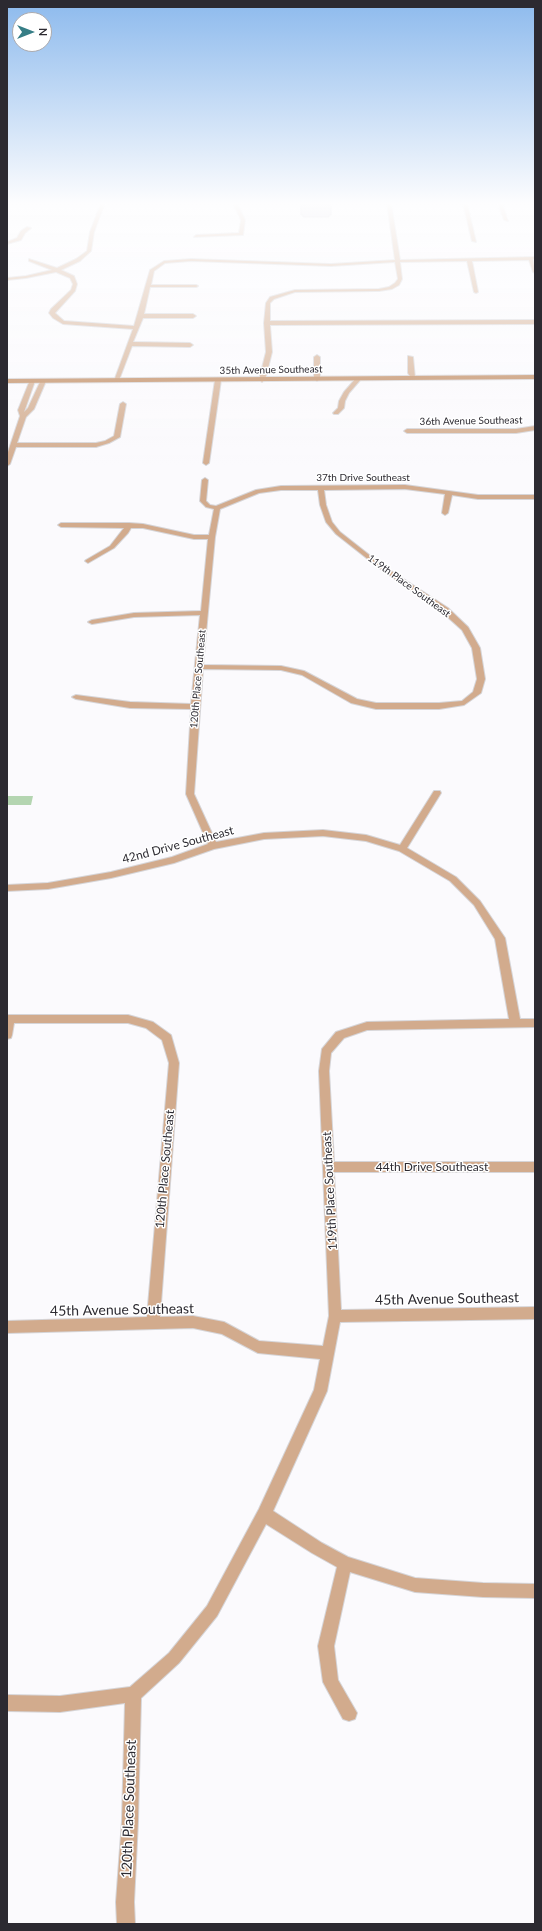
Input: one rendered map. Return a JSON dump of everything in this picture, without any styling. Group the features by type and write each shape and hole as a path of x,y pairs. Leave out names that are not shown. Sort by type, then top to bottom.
{"street":[{"path":"71,293 54,309 52,313 55,318 63,322 137,328"},
{"path":"116,380 137,328 146,293"},
{"path":"262,380 269,352 267,323 268,303 272,298 280,294 287,293"},
{"path":"141,316 193,316"},
{"path":"267,323 535,322"},
{"path":"131,344 190,345"},
{"path":"317,357 317,379"},
{"path":"410,357 411,373 413,377"},
{"name":"35th Avenue Southeast","path":"7,381 535,377"},
{"path":"336,413 341,408 342,401 347,392 359,378"},
{"path":"206,463 218,380"},
{"path":"23,416 21,410 32,381"},
{"path":"7,464 23,416 31,409 43,381"},
{"path":"14,445 96,445 117,437 123,404"},
{"name":"36th Avenue Southeast","path":"407,431 535,428"},
{"path":"205,480 203,501 208,506 217,508"},
{"name":"37th Drive Southeast","path":"217,508 258,491 281,488 405,487 478,497 535,497"},
{"name":"119th Place Southeast","path":"200,667 281,668 304,673 354,701 376,706 440,706 464,703 477,692 481,679 476,648 466,629 444,610 380,566 338,533 329,522 323,505 321,488"},
{"path":"444,513 449,493"},
{"name":"120th Place Southeast","path":"213,846 190,794 194,707 200,667 212,538 217,508"},
{"path":"61,525 157,528 194,537 212,538"},
{"path":"88,561 112,547 126,532 129,526"},
{"path":"92,622 134,615 204,613"},
{"path":"76,697 130,705 194,707"},
{"path":"402,849 437,793"},
{"name":"42nd Drive Southeast","path":"7,888 48,886 111,875 174,860 213,846 264,836 323,833 366,838 402,849 453,879 477,903 500,938 514,1023"},
{"path":"7,1035 9,1019"},
{"name":"120th Place Southeast","path":"9,1019 128,1019 150,1025 167,1038 174,1063 153,1323"},
{"name":"119th Place Southeast","path":"133,1694 174,1658 212,1611 264,1514 320,1391 335,1316 330,1168 324,1071 326,1052 340,1035 367,1026 514,1023 535,1024"},
{"name":"44th Drive Southeast","path":"330,1168 535,1167"},
{"name":"45th Avenue Southeast","path":"335,1316 535,1313"},
{"name":"45th Avenue Southeast","path":"7,1328 193,1322 224,1328 258,1347 328,1353"},
{"path":"264,1514 317,1548 345,1563 415,1585 483,1590 535,1590"},
{"path":"345,1563 326,1646 331,1682 349,1713"},
{"path":"7,1703 60,1704 133,1694"},
{"name":"120th Place Southeast","path":"126,1924 125,1902 130,1821 133,1694"}],"green space":[{"path":"7,796 33,796 31,805 7,805"}]}
